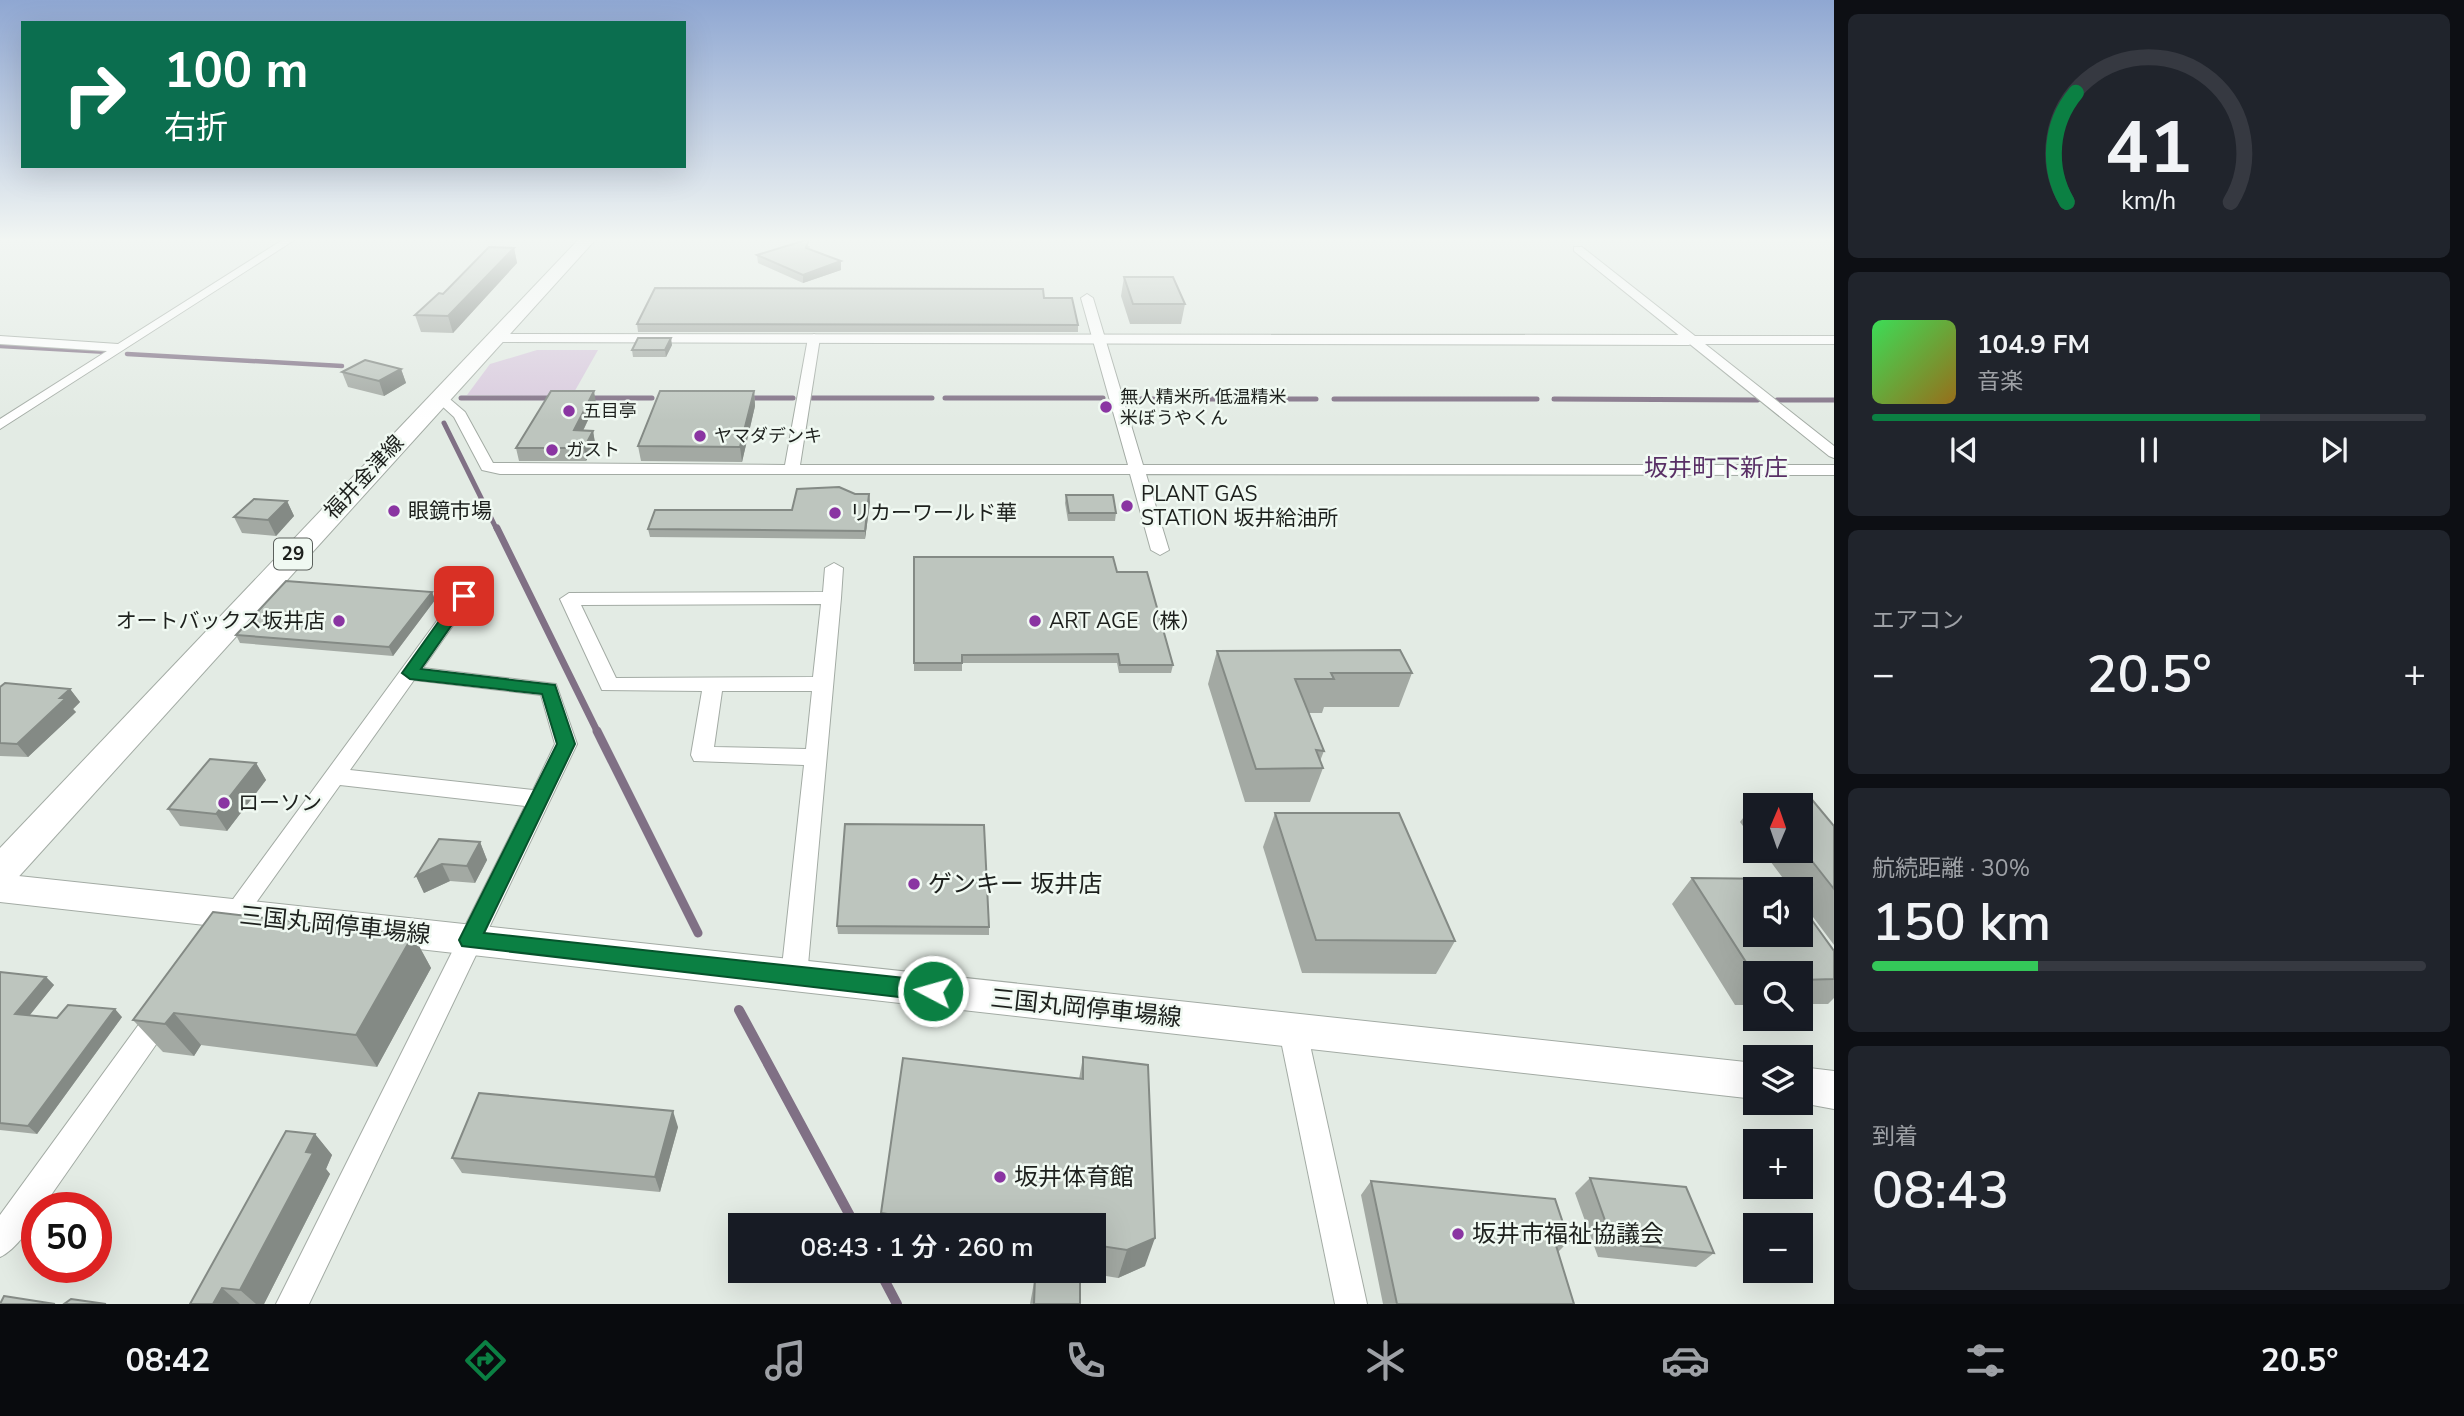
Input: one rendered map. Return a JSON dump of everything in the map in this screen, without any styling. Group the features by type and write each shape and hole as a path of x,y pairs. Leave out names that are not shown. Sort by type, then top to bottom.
{"main road":[{"name":"福井金津線","path":"0,872 531,300"},
{"name":"三国丸岡停車場線","path":"0,888 1743,1081"},
{"path":"1813,1087 1834,1090"}],"street":[{"path":"0,425 196,300"},
{"path":"1087,300 1160,550"},
{"path":"1640,300 1834,453"},
{"path":"792,469 814,338"},
{"path":"0,340 121,348"},
{"path":"494,340 1834,340"},
{"path":"439,397 460,415 487,467 1834,470"},
{"path":"794,976 834,568"},
{"path":"210,948 478,577"},
{"path":"824,684 609,685 569,599 832,598"},
{"path":"292,1304 566,744 549,689 410,673"},
{"path":"713,685 702,755 816,757"},
{"path":"334,776 541,799"},
{"path":"0,1241 177,993"},
{"path":"1293,1031 1351,1304"}],"shaded area":[{"path":"537,350 598,350 572,396 467,395 490,364"}],"building":[{"path":"432,300 464,300 448,316 415,315"},
{"path":"649,300 1072,300 1078,325 637,324"},
{"path":"1132,300 1183,300 1185,304 1133,304"},
{"path":"638,338 671,338 665,350 632,350"},
{"path":"365,360 401,369 379,381 342,372"},
{"path":"551,391 594,391 574,430 593,431 584,448 516,448"},
{"name":"ヤマダデンキ","path":"660,391 754,391 740,447 638,446"},
{"path":"839,487 855,494 869,494 865,531 648,529 655,510 792,510 797,489"},
{"path":"1066,495 1113,495 1116,513 1069,513"},
{"path":"254,499 287,501 268,520 234,517"},
{"name":"ART AGE（株）","path":"914,557 1113,557 1117,572 1147,572 1173,665 1120,665 1118,654 962,655 962,663 914,663"},
{"name":"オートバックス坂井店","path":"286,581 432,592 389,647 236,635"},
{"path":"1400,650 1412,673 1331,673 1334,679 1295,679 1324,751 1316,750 1323,768 1256,769 1217,651"},
{"path":"5,683 70,689 60,698 66,698 17,744 0,743 0,687"},
{"path":"210,759 256,763 216,814 168,809"},
{"path":"1813,801 1834,826 1834,889 1813,862"},
{"path":"1275,813 1399,813 1455,941 1316,940"},
{"name":"ゲンキー 坂井店","path":"845,824 984,825 989,927 837,926"},
{"path":"439,839 480,842 467,866 442,864 416,876"},
{"path":"1692,878 1743,879 1743,947 1813,947 1813,922 1834,951 1834,979 1813,980 1813,961 1745,961"},
{"path":"213,912 413,935 356,1035 174,1013 165,1024 133,1020"},
{"path":"0,972 46,977 15,1014 57,1018 68,1005 115,1009 28,1126 0,1123"},
{"path":"1083,1057 1148,1065 1155,1238 1127,1250 1106,1247 1106,1213 881,1213 903,1058 1083,1079"},
{"path":"479,1093 673,1111 655,1177 452,1158"},
{"path":"286,1131 315,1134 306,1152 313,1153 240,1290 222,1288 213,1304 190,1304"},
{"path":"1590,1178 1686,1187 1714,1253 1613,1243"},
{"name":"坂井市福祉協議会","path":"1371,1181 1555,1199 1569,1241 1554,1239 1574,1304 1397,1304"},
{"path":"1035,1283 1080,1283 1080,1304 1034,1304"},
{"path":"4,1296 55,1304 0,1304"},
{"path":"71,1299 106,1304 64,1304"}],"waterway":[{"path":"0,346 108,352"},
{"path":"127,354 342,366"},
{"path":"461,398 555,398"},
{"path":"588,398 652,398"},
{"path":"745,398 793,398"},
{"path":"812,398 932,398"},
{"path":"945,398 1103,398"},
{"path":"1125,399 1316,399"},
{"path":"1334,399 1537,399"},
{"path":"1554,399 1758,400"},
{"path":"1777,400 1834,400"},
{"path":"444,423 497,530"},
{"path":"497,528 598,733"},
{"path":"598,733 698,933"},
{"path":"739,1010 849,1213"},
{"path":"886,1283 897,1304"}],"place":[{"name":"無人精米所 低温精米 米ぼうやくん","path":"1106,407"},
{"name":"五目亭","path":"569,411"},
{"name":"ヤマダデンキ","path":"700,436"},
{"name":"ガスト","path":"552,450"},
{"name":"PLANT GAS STATION 坂井給油所","path":"1127,506"},
{"name":"眼鏡市場","path":"394,511"},
{"name":"リカーワールド華","path":"835,513"},
{"name":"オートバックス坂井店","path":"339,621"},
{"name":"ART AGE（株）","path":"1035,621"},
{"name":"ローソン","path":"224,803"},
{"name":"ゲンキー 坂井店","path":"914,884"},
{"name":"坂井体育館","path":"1000,1177"},
{"name":"坂井市福祉協議会","path":"1458,1234"}],"district":[{"name":"坂井町下新庄","path":"1716,468"}],"route":[{"path":"464,596 410,673 549,689 566,744 470,940 933,991"}]}
